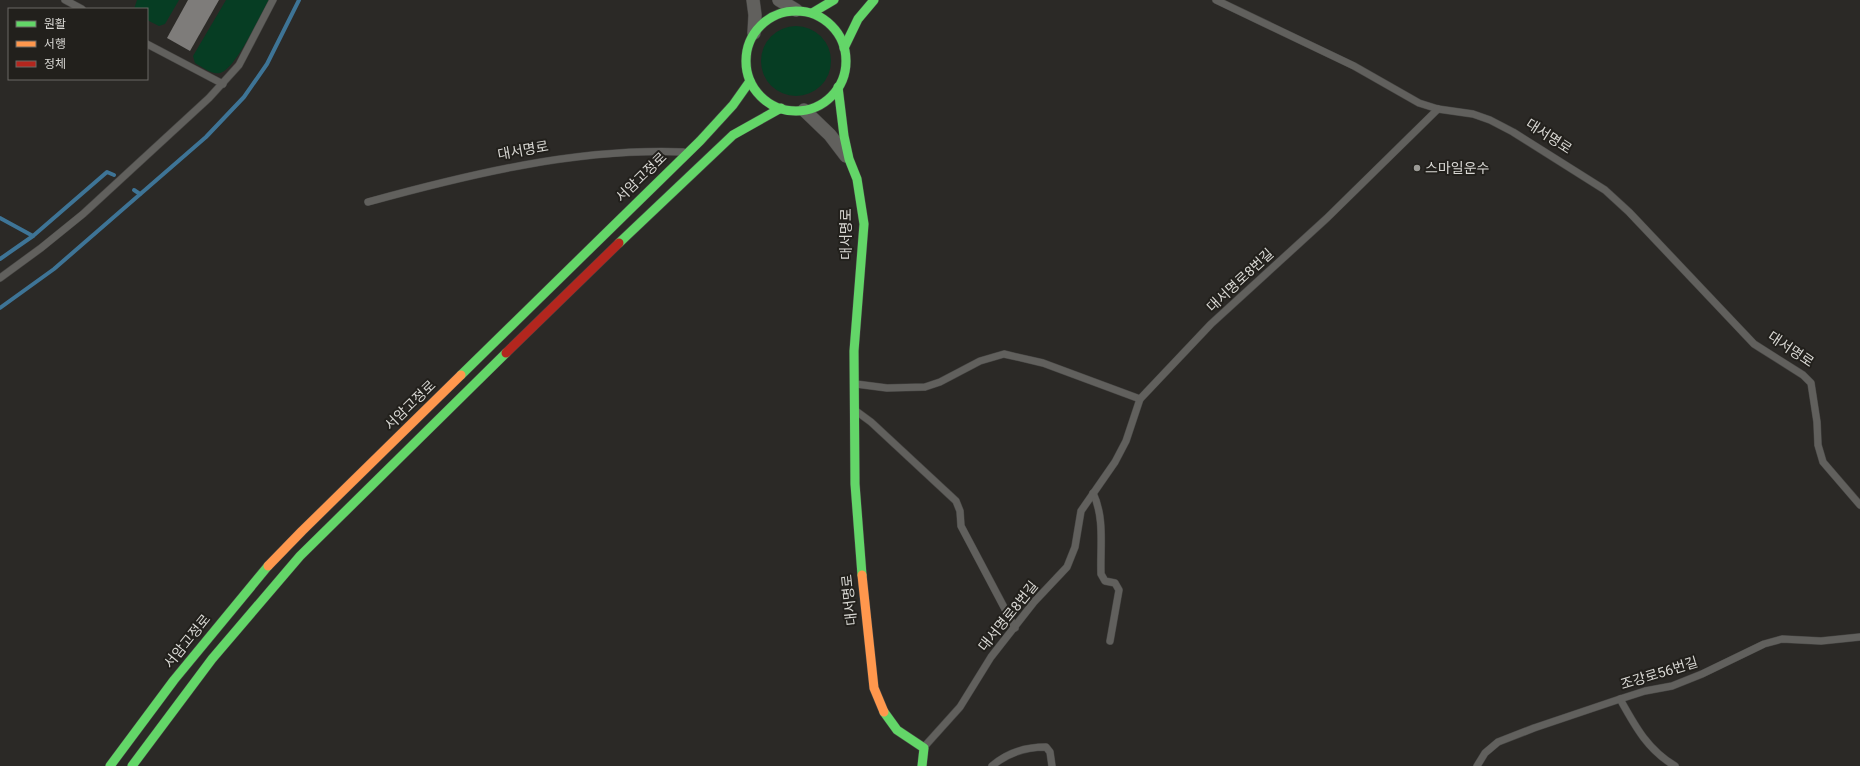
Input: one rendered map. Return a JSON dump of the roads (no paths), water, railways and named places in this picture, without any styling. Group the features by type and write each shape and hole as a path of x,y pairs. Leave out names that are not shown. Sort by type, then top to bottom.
{"main road":[{"path":"812,13 834,0"},
{"path":"844,48 858,19 874,0"},
{"path":"796,10 812,13 826,21 838,33 844,48 846,64 842,80 838,87 833,94 820,105 804,110 788,110 772,105 759,94 750,80 746,64 747,48 754,33 765,21 780,13 796,10"},
{"name":"서암고정로","path":"110,766 174,680 262,573 302,531 719,121 750,80"},
{"name":"대서명로","path":"838,87 839,109 849,159 857,179 864,224 854,351 854,384 858,537 874,688 880,708 887,720 910,740 924,748"},
{"name":"서암고정로","path":"132,766 212,659 300,556 342,513 588,272 710,156 733,135 781,108"},
{"path":"922,766 924,748"}],"street":[{"path":"753,0 755,15 754,33"},
{"path":"779,0 796,10"},
{"path":"804,110 830,135 849,159"}],"lane":[{"path":"65,0 80,8"},
{"path":"0,278 41,248 83,214 223,84 239,64 263,22 273,0"},
{"name":"대서명로","path":"1216,0 1354,66 1406,97 1438,109 1473,114 1490,120 1513,132 1605,190 1629,212 1754,344 1803,375 1811,383 1817,422 1818,445 1823,462 1860,505"},
{"path":"148,45 223,84"},
{"name":"대서명로8번길","path":"924,748 960,707 991,657 1034,602 1067,568 1075,547 1081,511 1104,480 1126,441 1140,399 1211,324 1327,218 1438,109"},
{"name":"대서명로","path":"368,202 466,178 591,155 639,152 688,152"},
{"path":"854,384 887,388 925,387 940,382 980,361 1004,354 1043,364 1140,399"},
{"path":"855,410 871,422 956,501 960,511 961,526 1015,628"},
{"path":"1093,493 1099,505 1101,517 1101,574 1105,581 1115,583 1119,590 1110,641"},
{"name":"조강로56번길","path":"1476,766 1485,753 1498,742 1534,728 1620,699 1645,691 1672,686 1702,674 1764,644 1782,639 1821,641 1860,637"},
{"path":"1620,699 1639,733 1655,753 1675,766"},
{"path":"992,766 1003,757 1019,750 1046,747 1050,752 1052,766"}],"waterway":[{"path":"0,308 54,269 206,137 244,97 267,64 299,0"},
{"path":"0,259 33,236 107,172 114,175"},
{"path":"134,190 140,194"},
{"path":"0,218 33,236"}],"place":[{"name":"스마일운수","path":"1417,168"}]}
